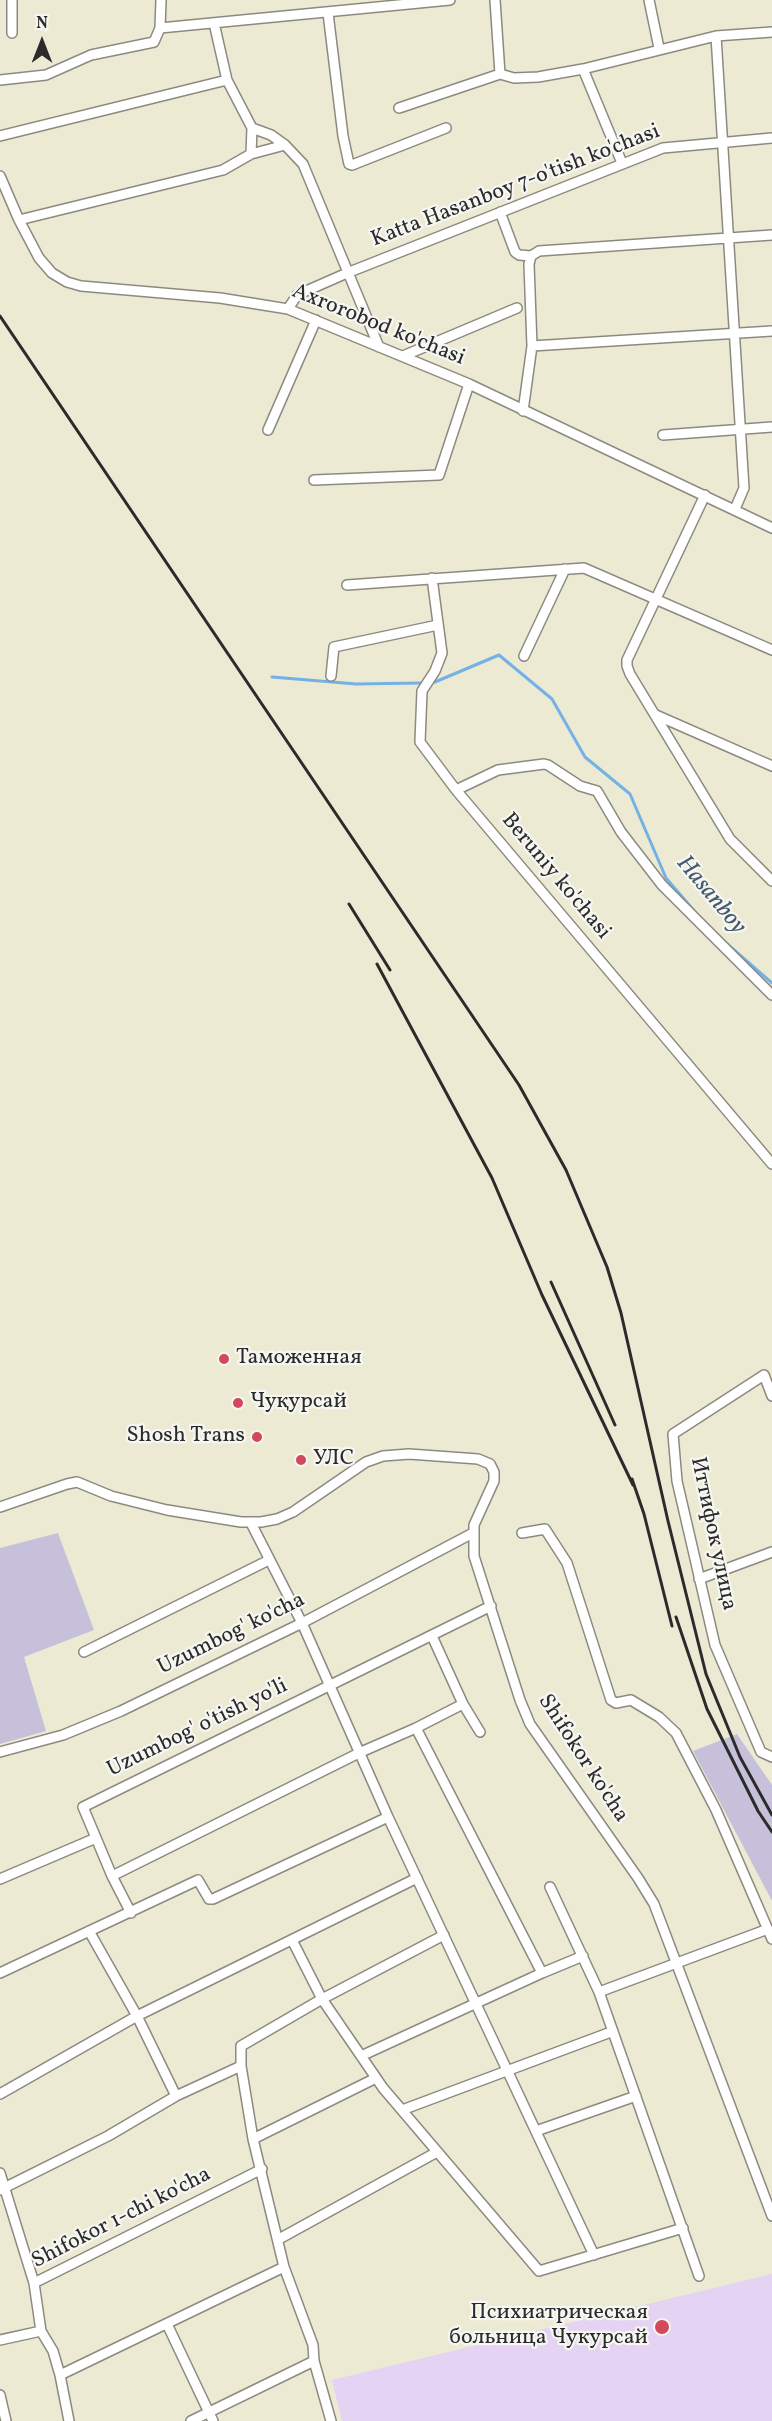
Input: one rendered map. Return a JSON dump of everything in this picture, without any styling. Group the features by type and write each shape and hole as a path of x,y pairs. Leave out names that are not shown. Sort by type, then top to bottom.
{"street":[{"path":"12,0 12,33"},
{"path":"0,80 46,75 90,55 154,42 160,28 161,0"},
{"path":"160,28 450,0"},
{"path":"495,0 500,74"},
{"path":"649,0 659,48"},
{"path":"328,13 342,136 348,164 352,165 446,128"},
{"path":"214,23 227,80 252,128 251,154"},
{"path":"399,108 500,74 514,78 538,77 583,69 659,48 716,36 772,32"},
{"path":"716,36 744,488 735,509"},
{"path":"583,69 622,164"},
{"path":"0,136 227,80"},
{"path":"252,128 271,135 285,145 298,157 307,171 379,347"},
{"name":"Katta Hasanboy 7-o'tish ko'chasi","path":"288,309 297,295 347,273 663,147 772,138"},
{"path":"19,220 223,170 251,154 285,145"},
{"name":"Axrorobod ko'chasi","path":"0,176 19,220 46,267 58,278 74,285 220,298 288,309 469,384 772,528"},
{"path":"500,212 515,252 519,255 531,256 539,251 772,235"},
{"path":"524,411 532,346 529,264 531,256"},
{"path":"403,356 517,308"},
{"path":"268,430 316,321"},
{"path":"532,346 772,331"},
{"path":"314,480 439,475 469,384"},
{"path":"663,435 772,427"},
{"path":"705,495 658,599 627,660 630,674 730,839 772,881"},
{"path":"524,656 565,569"},
{"path":"347,585 565,569 591,570 772,650"},
{"name":"Beruniy ko'chasi","path":"432,578 442,653 435,671 422,691 420,742 456,790 772,1164"},
{"path":"331,675 334,647 438,625"},
{"path":"656,715 772,766"},
{"path":"456,790 498,770 544,764 580,786 597,791 621,832 662,885 772,995"},
{"name":"Иттифок улица","path":"772,1396 764,1375 673,1434 677,1481 699,1579 720,1657 761,1752 772,1757"},
{"name":"Shifokor ko'cha","path":"251,1523 288,1515 366,1462 388,1455 478,1459 492,1466 494,1474 492,1488 478,1515 473,1533 475,1564 491,1606 520,1700 530,1724 647,1892 660,1916 772,2216"},
{"path":"0,1507 77,1482 111,1496 167,1510 251,1523 302,1623 388,1816 594,2255"},
{"path":"522,1533 545,1529 567,1563 610,1700 616,1703 631,1700 659,1718 676,1733 716,1810 770,1934 677,1963 598,1992"},
{"name":"Uzumbog' ko'cha","path":"0,1752 57,1738 121,1711 302,1623 473,1533"},
{"path":"699,1579 772,1552"},
{"path":"84,1652 269,1560"},
{"name":"Uzumbog' o'tish yo'li","path":"96,1838 83,1807 491,1606"},
{"path":"432,1636 463,1704 480,1732"},
{"path":"112,1876 463,1704"},
{"path":"416,1728 542,1973"},
{"path":"0,1973 198,1880 209,1899 213,1899 388,1816"},
{"path":"0,1879 96,1838 131,1913"},
{"path":"0,2094 137,2016 417,1878"},
{"path":"550,1887 598,1992 699,2276"},
{"path":"89,1931 137,2016 176,2096"},
{"path":"331,2421 314,2361 313,2345 284,2267 253,2139 240,2046 322,1999 444,1935"},
{"path":"292,1940 322,1999 376,2078 539,2271 683,2228"},
{"path":"362,2056 583,1956"},
{"path":"402,2110 611,2032"},
{"path":"2,2190 108,2136 176,2096 241,2066"},
{"path":"253,2139 376,2078"},
{"path":"536,2131 636,2096"},
{"path":"279,2239 437,2152"},
{"name":"Shifokor 1-chi ko'cha","path":"69,2421 53,2351 40,2327 34,2283 262,2169"},
{"path":"0,2173 2,2190 34,2283"},
{"path":"60,2375 284,2267"},
{"path":"167,2324 211,2417"},
{"path":"0,2340 40,2327"},
{"path":"191,2421 211,2417 314,2361"},
{"path":"0,2395 6,2421"}],"shaded area":[{"path":"58,1533 94,1630 24,1657 46,1731 0,1744 0,1548"},
{"path":"737,1734 772,1785 772,1901 693,1751"},
{"name":"Психиатрическая больница Чукурсай","path":"772,2274 772,2421 342,2421 332,2380"}],"waterway":[{"name":"Hasanboy","path":"435,682 499,655 552,699 585,757 630,794 666,878 696,913"},
{"name":"Hasanboy","path":"272,677 356,684 421,683"},
{"name":"Hasanboy","path":"726,943 772,983"}],"railway":[{"path":"0,316 519,1085 566,1170 607,1267 621,1313 668,1521 706,1674 740,1757 772,1815"},
{"path":"349,904 390,970"},
{"path":"377,964 492,1178 542,1295 633,1485"},
{"path":"551,1282 615,1425"},
{"path":"632,1479 644,1514 672,1626"},
{"path":"676,1617 707,1709 758,1811 772,1832"}],"place":[{"name":"Таможенная","path":"224,1359"},
{"name":"Чуқурсай","path":"238,1403"},
{"name":"Shosh Trans","path":"257,1437"},
{"name":"УЛС","path":"301,1460"},
{"name":"Психиатрическая больница Чукурсай","path":"662,2327"}]}
